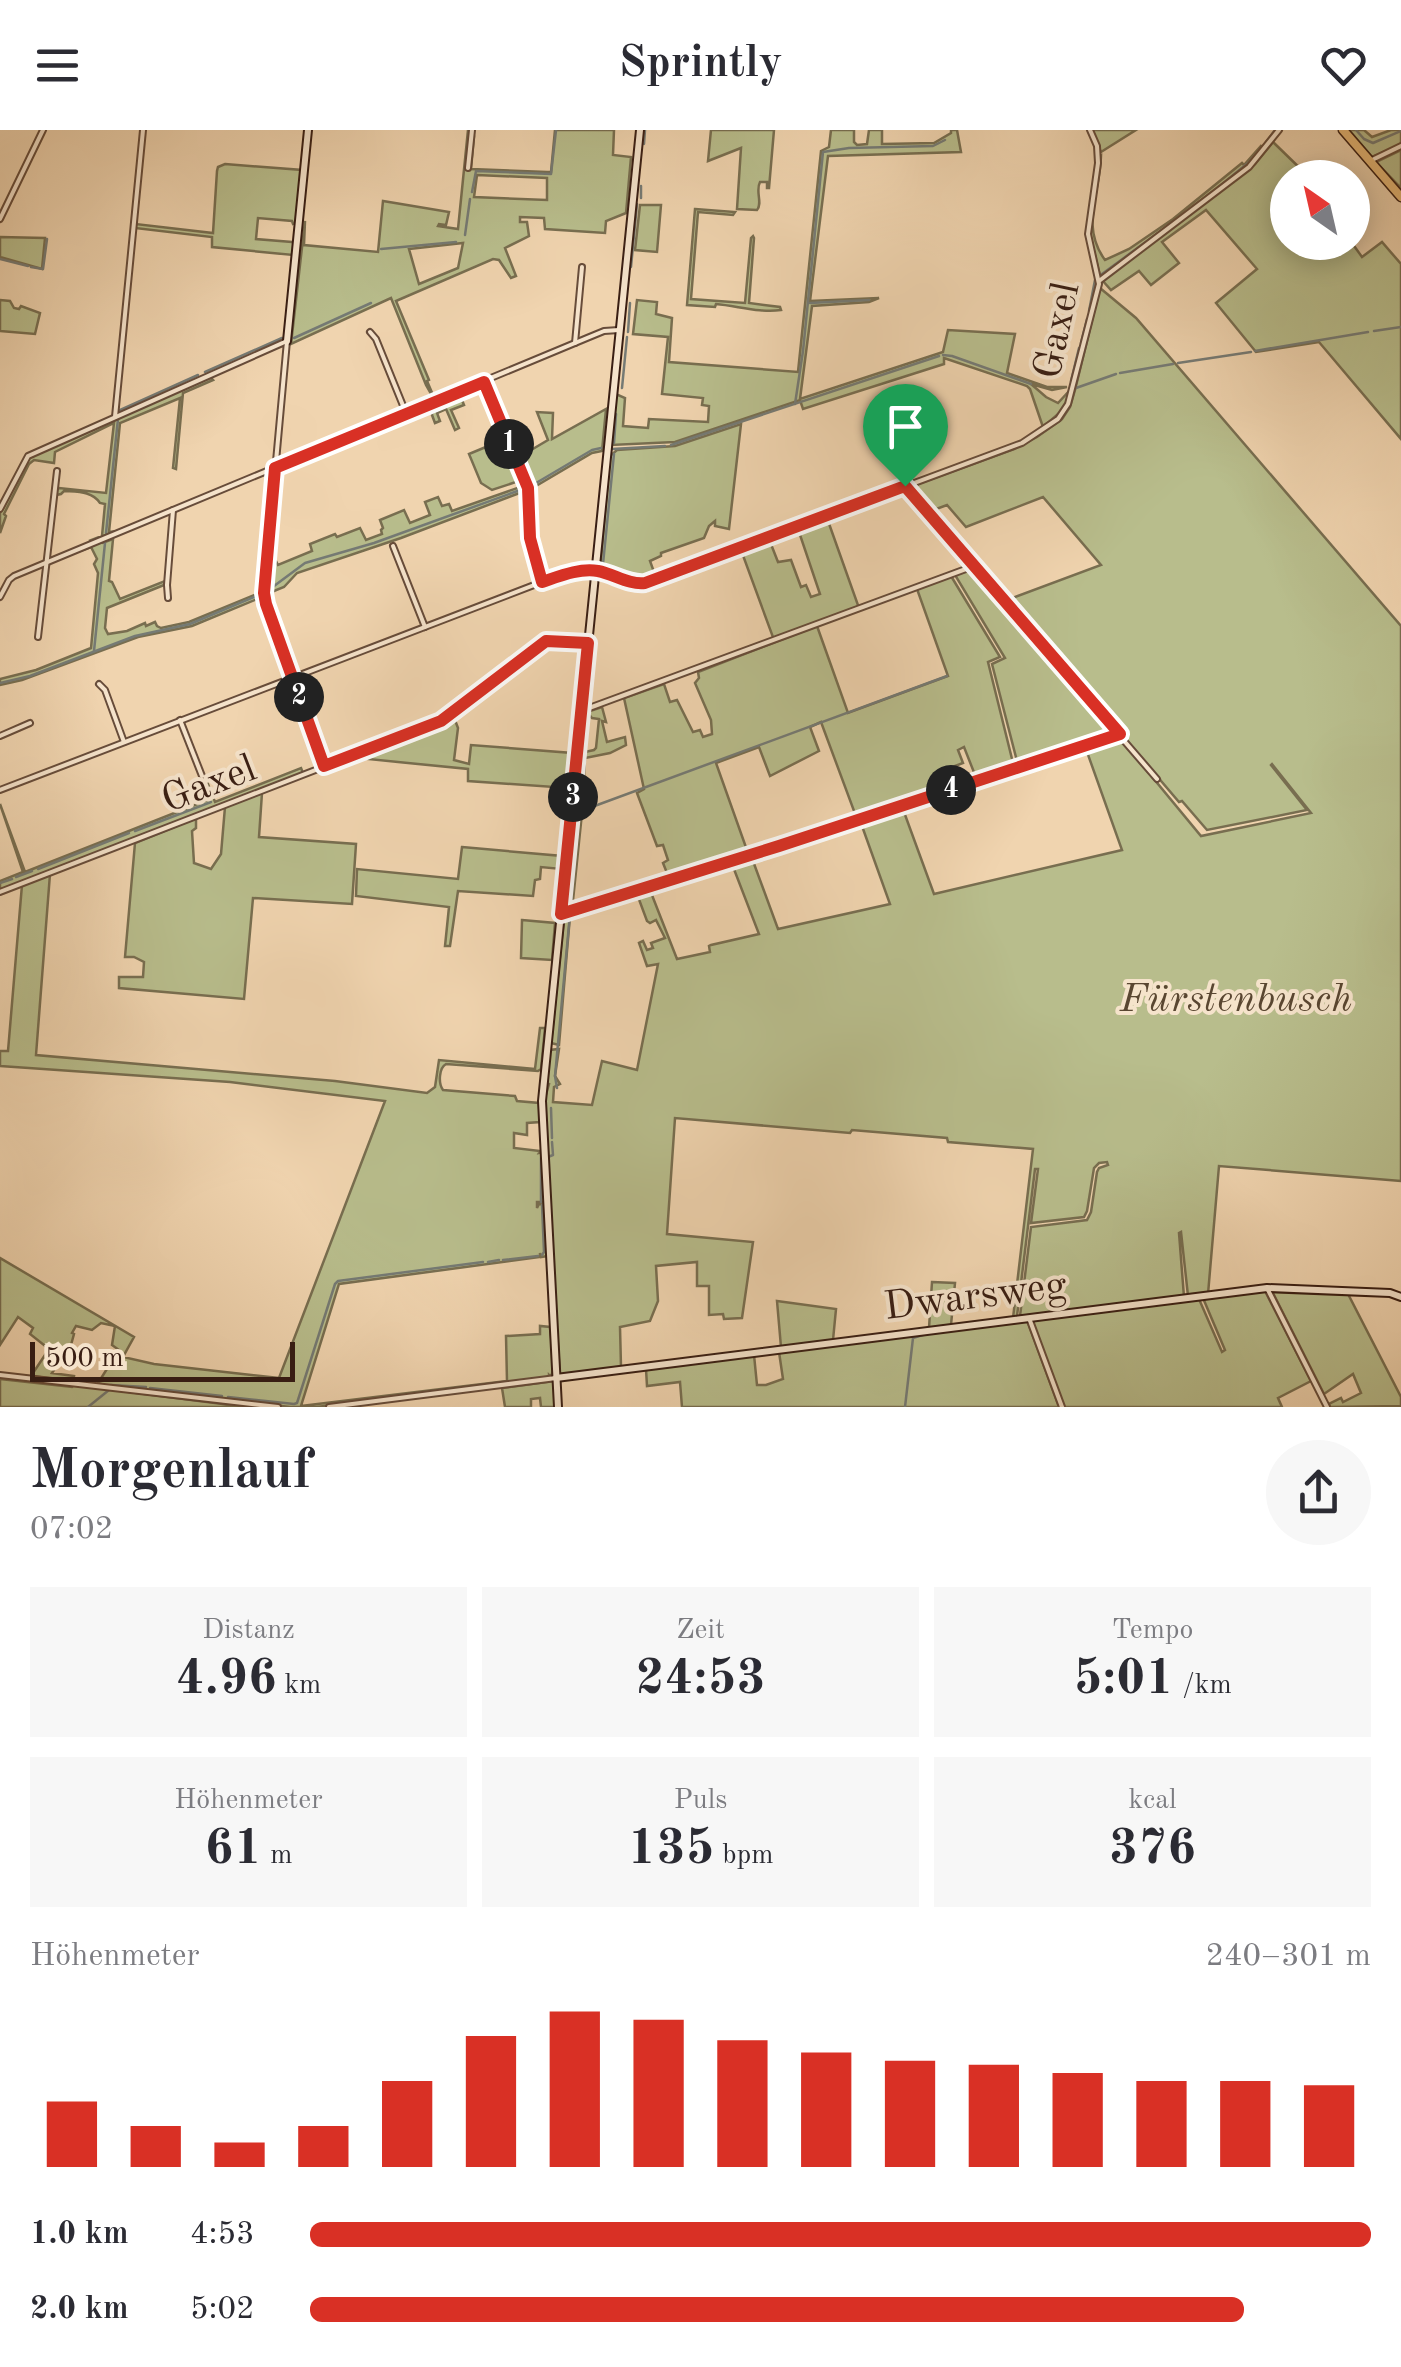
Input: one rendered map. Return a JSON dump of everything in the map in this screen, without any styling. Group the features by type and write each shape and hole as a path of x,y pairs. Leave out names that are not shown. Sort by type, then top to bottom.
{"main road":[{"path":"1343,130 1369,160"},
{"path":"1370,161 1401,197"}],"street":[{"path":"0,219 43,130"},
{"path":"114,416 143,130"},
{"path":"308,130 264,593 324,766"},
{"path":"468,168 472,130"},
{"path":"558,1407 542,1104 640,130"},
{"name":"Gaxel","path":"595,570 634,584 645,583 1004,450 1033,437 1064,412 1099,281 1088,234 1098,158 1090,130"},
{"path":"1099,281 1250,166 1279,130"},
{"path":"1370,161 1401,146"},
{"path":"575,343 582,268"},
{"path":"0,597 12,577 604,331 619,330"},
{"path":"370,332 406,413"},
{"path":"0,509 28,456 287,341"},
{"path":"484,382 528,488 530,538 542,582"},
{"path":"38,636 57,471"},
{"path":"905,486 1157,779"},
{"path":"168,598 174,510"},
{"path":"393,546 425,628"},
{"path":"582,711 974,566"},
{"path":"0,790 542,582 571,572 595,570"},
{"name":"Gaxel","path":"0,892 441,721 546,641 588,643"},
{"path":"99,684 124,742"},
{"path":"180,720 202,776"},
{"path":"0,736 30,723"},
{"path":"561,914 1120,734"},
{"path":"1267,1288 1326,1407"},
{"name":"Dwarsweg","path":"556,1378 1267,1288 1390,1293 1401,1298"},
{"path":"1029,1317 1062,1407"},
{"path":"0,1375 278,1407"},
{"path":"328,1407 556,1378"}],"green space":[{"path":"468,130 474,136 471,169 551,172 555,130 614,130 613,155 631,157 626,213 606,221 605,233 545,229 544,218 520,217 520,222 527,222 529,236 505,248 516,276 511,278 499,260 493,259 396,301 434,399 391,298 291,344 305,221 304,245 378,252 383,201 449,212 446,225 438,226 458,229","holes":["477,175 547,178 547,200 474,197","463,243 458,268 419,284 409,249"]},
{"path":"711,130 774,130 769,188 767,182 760,182 757,210 737,209 741,148 708,161"},
{"path":"831,130 854,130 857,145 867,144 869,130 882,130 882,144 934,143 957,130 961,152 828,156 810,301 879,298 812,306 800,399 943,352 948,330 1015,334 1007,373 1047,387 1067,387 1052,390 1031,384 1058,403 1070,390 1064,409 1043,427 1027,386 944,358 944,364 803,409 800,400 675,442 611,445 616,394 625,398 623,426 648,428 649,419 708,422 709,406 702,405 703,398 662,394 668,337 633,334 637,300 657,302 656,314 672,318 669,362 798,372 821,151 829,147"},
{"path":"1091,130 1136,130 1101,152"},
{"path":"1349,130 1364,130 1372,137 1401,130 1401,145 1372,157"},
{"path":"1273,142 1292,160 1270,160 1270,260 1370,260 1370,251 1382,242 1401,264 1401,439 1319,342 1256,352 1216,303 1257,269 1206,210 1162,242 1179,263 1151,285 1139,271 1111,290 1102,280 1255,164"},
{"path":"1261,146 1264,148 1253,162 1100,276 1089,230 1101,156 1092,222 1105,260 1173,219 1244,165"},
{"path":"1401,150 1401,188 1376,162"},
{"path":"225,164 302,170 296,223 258,218 256,239 292,242 293,255 212,247 212,237 135,228 136,224 213,233 217,171"},
{"path":"640,205 661,205 657,252 635,250"},
{"path":"695,209 735,212 698,212 691,299 745,303 753,236 749,303 781,310 687,305"},
{"path":"0,237 45,238 42,269 0,257"},
{"name":"Fürstenbusch","path":"1100,288 1136,318 1401,626 1401,1181 1219,1166 1208,1294 1188,1296 1181,1232 1184,1297 1020,1316 1031,1227 1087,1220 1097,1172 1108,1165 1099,1163 1094,1168 1084,1217 1031,1223 1035,1169 1017,1316 1013,1318 1033,1149 948,1142 947,1138 675,1118 667,1234 753,1242 742,1318 709,1315 709,1286 697,1286 697,1262 656,1266 658,1301 650,1321 620,1327 621,1367 560,1375 545,1098 550,1050 559,1049 555,1076 560,1084 554,1087 553,1102 592,1105 602,1061 637,1070 658,964 647,966 639,943 643,941 647,950 653,948 651,943 665,938 656,920 647,921 637,894 650,890 677,959 710,952 711,945 759,934 732,864 980,783 981,786 904,812 934,894 1122,850 1086,749 1120,738 1201,836 1311,813 1272,764 1307,810 1207,830 1007,600 1101,565 1043,497 966,527 947,505 931,511 915,492 915,485 1014,449 1062,419 1070,407","holes":["862,826 890,904 778,929 753,861"]},
{"path":"0,300 10,301 14,308 21,306 40,313 35,334 0,331"},
{"path":"209,376 213,380 183,393 176,469 173,468 180,398 120,423 109,532 118,531 89,541 102,536 105,504 84,493 54,492 59,488 106,493 114,423 55,452 54,463 34,460 29,464 4,514 0,533 0,511 26,459"},
{"path":"460,395 464,405 451,410 459,428 455,430 446,409 437,413 440,421 435,423 433,406"},
{"path":"606,409 602,451 531,489 532,481 521,456 548,440 537,412 553,413 552,439"},
{"path":"741,424 729,529 715,526 715,521 704,538 661,553 650,561 654,572 649,574 651,580 631,581 600,570 610,456 617,450 675,446"},
{"path":"505,439 521,478 492,490 481,483 469,454"},
{"path":"523,486 525,491 297,573 284,587 269,593 272,553 278,565 312,551 310,544 335,534 337,537 360,528 366,540 382,534 380,520 404,510 410,523 430,515 425,502 438,497 442,506 449,504 452,511"},
{"path":"827,518 859,608 774,640 741,550 769,539 778,562 791,560 801,587 806,585 811,597 820,594 798,529"},
{"path":"114,536 102,543 113,539 109,581 120,599 165,581 164,585 107,608 108,634 145,623 146,626 155,622 161,628 189,622 259,593 262,577 262,597 192,626 138,637 0,685 0,679 36,670 91,648 97,559 91,547 80,551"},
{"path":"974,568 1116,733 1018,765 992,664 1005,658 955,575"},
{"path":"951,576 1000,657 988,662 1014,767 977,780 964,747 958,750 963,763 944,770 951,789 857,819 821,722 810,727 819,751 770,776 759,747 716,763 748,853 669,878 663,863 668,860 663,845 657,846 637,793 644,789 624,698 664,684 670,702 677,700 693,732 700,730 703,737 712,734 711,720 695,683 698,672 817,626 848,713 948,676 917,589"},
{"path":"602,707 607,742 625,737 626,745 585,758 572,910 564,912 580,753 596,748 599,719 587,712"},
{"path":"453,715 458,728 454,760 469,764 471,745 572,753 568,788 468,781 468,769 368,759 371,750 442,723"},
{"path":"301,768 303,773 0,890 0,881 23,872 0,804 25,872 210,799 206,779 215,802"},
{"path":"262,793 259,837 356,844 352,904 253,898 244,999 119,988 119,977 143,977 144,962 125,957 135,843 196,818 192,831 194,863 211,869 221,854 225,807"},
{"path":"462,847 562,856 561,869 541,867 533,896 458,891 450,946 445,946 449,907 356,896 357,869 458,879"},
{"path":"50,874 36,1055 335,1081 427,1093 435,1087 439,1060 535,1069 540,1028 545,1028 538,1071 446,1064 440,1080 443,1090 515,1096 517,1101 539,1103 540,1122 527,1123 527,1135 514,1133 514,1148 543,1152 545,1202 537,1202 537,1208 539,1204 546,1205 548,1256 541,1257 540,1253 540,1257 339,1284 301,1406 507,1381 506,1336 540,1334 540,1326 550,1327 554,1359 551,1377 317,1407 290,1407 98,1383 119,1350 112,1345 115,1326 101,1323 92,1330 76,1326 71,1345 52,1373 74,1376 73,1381 31,1376 49,1349 30,1334 33,1328 18,1317 0,1345 0,1258 134,1337 123,1357 279,1378 385,1101 230,1082 0,1066 0,1051 8,1051 22,885"},
{"path":"570,916 559,1045 551,1043 564,918"},
{"path":"522,920 555,923 552,960 521,958"},
{"path":"932,1282 955,1283 951,1325 929,1328"},
{"path":"1265,1291 1311,1381 1278,1398 1282,1407 1064,1407 1032,1322 1199,1299 1222,1352 1225,1350 1203,1298"},
{"path":"1272,1291 1348,1294 1401,1397 1401,1406 1330,1407 1341,1398 1343,1402 1361,1393 1353,1374 1324,1394"},
{"path":"777,1301 836,1309 833,1340 781,1347"},
{"path":"1027,1320 1059,1407 682,1407 680,1382 647,1386 646,1369 754,1355 757,1385 766,1385 783,1379 779,1352"},
{"path":"0,1379 74,1385 246,1407 0,1407"},
{"path":"554,1381 555,1407 541,1407 540,1398 531,1399 531,1407 505,1407 502,1388"}],"waterway":[{"path":"472,192 476,171 551,174 556,130"},
{"path":"644,144 645,130"},
{"path":"1266,142 1275,130"},
{"path":"1356,130 1373,143 1401,131"},
{"path":"795,404 823,152 933,146 945,140"},
{"path":"1208,196 1262,147"},
{"path":"641,186 641,198"},
{"path":"465,235 470,199"},
{"path":"631,267 637,204"},
{"path":"1102,274 1169,225"},
{"path":"31,267 43,269 47,239"},
{"path":"381,249 456,242"},
{"path":"0,259 28,266"},
{"path":"1089,311 1095,280"},
{"path":"810,303 869,300"},
{"path":"294,338 371,303"},
{"path":"628,332 630,303"},
{"path":"1081,343 1087,319"},
{"path":"1374,331 1401,327"},
{"path":"1255,351 1368,332"},
{"path":"622,388 627,337"},
{"path":"205,372 282,338"},
{"path":"1071,381 1079,348"},
{"path":"1178,363 1251,352"},
{"path":"943,355 1031,384"},
{"path":"671,445 939,356"},
{"path":"1120,373 1173,364"},
{"path":"1076,388 1116,374"},
{"path":"118,411 198,375"},
{"path":"614,443 616,414"},
{"path":"106,533 118,419"},
{"path":"612,449 665,446"},
{"path":"531,486 601,448"},
{"path":"603,564 614,454"},
{"path":"270,589 305,563 374,543 523,489"},
{"path":"741,550 766,541"},
{"path":"94,651 105,543"},
{"path":"700,565 739,551"},
{"path":"604,569 634,580 648,579"},
{"path":"0,683 30,676 135,636 190,624 259,595"},
{"path":"557,1088 555,1076 581,811 947,676"},
{"path":"135,831 211,802"},
{"path":"38,869 129,833"},
{"path":"16,877 32,871"},
{"path":"0,883 12,879"},
{"path":"551,1108 552,1138"},
{"path":"548,1157 553,1155 552,1142"},
{"path":"541,1158 541,1202"},
{"path":"542,1205 542,1255"},
{"path":"503,1260 538,1256"},
{"path":"488,1262 499,1260"},
{"path":"228,1397 297,1403 338,1281 483,1262"},
{"path":"905,1407 913,1338 926,1334"},
{"path":"111,1385 146,1387"},
{"path":"150,1388 222,1396"},
{"path":"88,1407 109,1390"}],"route":[{"path":"484,382 528,488 530,538 542,582 592,570 634,584 645,583 905,486 1120,734 567,914 561,914 588,643 546,641 441,721 324,766 264,593 275,468 484,382"}]}
